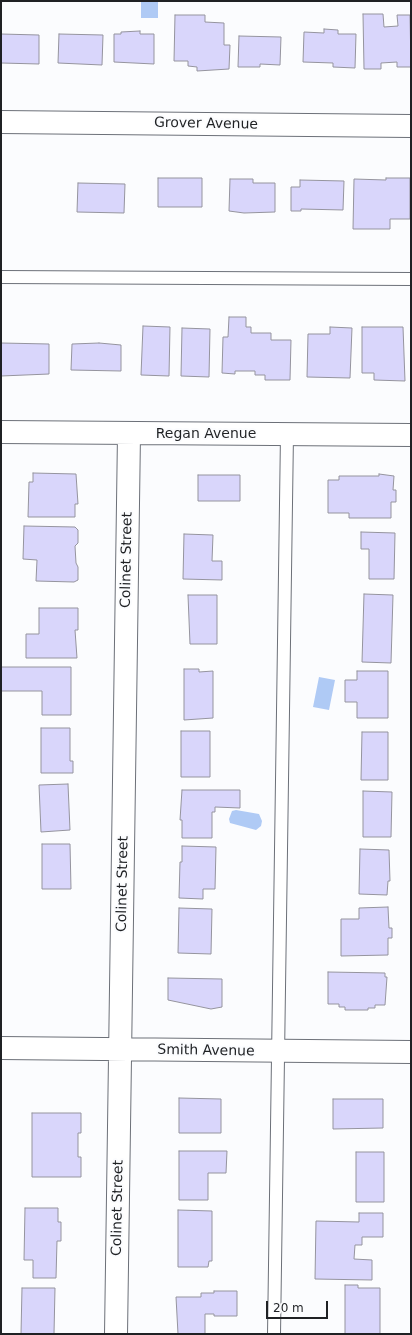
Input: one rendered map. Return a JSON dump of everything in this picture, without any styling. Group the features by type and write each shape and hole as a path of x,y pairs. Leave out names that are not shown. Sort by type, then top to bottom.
{"street":[{"name":"Grover Avenue","path":"1,122 411,126"},
{"name":"Regan Avenue","path":"1,432 411,435"},
{"name":"Colinet Street","path":"116,1334 129,434"},
{"name":"Smith Avenue","path":"1,1048 411,1052"}],"lane":[{"path":"1,277 411,279"},
{"path":"274,1334 287,434"}],"water":[{"path":"141,1 158,1 158,18 141,18"},
{"path":"319,677 335,680 329,710 313,707"},
{"path":"236,810 259,814 262,821 261,826 256,830 230,823 229,819 232,811"}],"building":[{"path":"363,14 383,14 384,27 398,26 397,15 410,15 411,67 397,67 397,62 381,63 381,69 364,69"},
{"path":"175,15 205,15 205,22 224,23 224,45 230,45 229,69 197,71 197,67 188,66 188,61 174,61"},
{"path":"324,29 338,30 338,34 356,34 355,68 333,67 333,63 303,62 304,32 324,33"},
{"path":"140,31 140,34 154,34 154,64 114,62 114,34"},
{"path":"1,34 39,35 39,64 1,63"},
{"path":"59,34 103,35 102,65 58,63"},
{"path":"239,36 281,37 280,65 260,64 260,67 238,67"},
{"path":"158,178 202,178 202,207 158,207"},
{"path":"386,178 410,178 410,219 390,219 390,229 353,229 354,179 386,180"},
{"path":"230,179 253,179 253,183 275,183 275,212 244,213 229,211"},
{"path":"300,180 344,181 343,210 301,209 301,211 291,211 291,187 300,187"},
{"path":"78,183 125,184 124,213 77,212"},
{"path":"229,317 246,317 246,327 251,327 251,333 271,333 271,340 291,340 290,380 265,380 265,375 255,375 255,371 235,371 235,374 222,373 223,337 228,337"},
{"path":"143,326 170,327 169,376 141,375"},
{"path":"330,327 352,328 350,378 307,377 308,334 330,334"},
{"path":"362,327 403,327 405,381 374,380 374,373 362,373"},
{"path":"182,328 210,329 209,377 181,376"},
{"path":"1,343 49,344 49,374 1,376"},
{"path":"99,343 121,345 121,371 71,370 72,344"},
{"path":"33,473 76,474 78,504 75,504 75,517 28,517 29,482 33,482"},
{"path":"379,474 394,476 393,490 396,490 396,502 391,502 391,518 349,518 349,513 328,513 328,480 339,480 339,476 379,476"},
{"path":"198,475 240,475 240,501 198,501"},
{"path":"24,526 75,527 78,530 78,543 75,546 78,580 74,582 36,581 37,560 23,559"},
{"path":"361,532 395,533 394,579 369,579 369,549 361,549"},
{"path":"184,534 213,535 212,561 222,561 222,580 183,579"},
{"path":"364,594 393,595 391,663 362,662"},
{"path":"188,595 217,595 217,644 190,644"},
{"path":"39,608 78,608 78,630 75,630 77,658 26,658 26,634 39,634"},
{"path":"1,667 71,667 71,715 42,715 42,691 1,691"},
{"path":"184,669 199,669 199,672 213,671 213,718 184,720"},
{"path":"357,671 388,671 388,718 357,718 357,702 345,702 345,680 357,680"},
{"path":"41,728 70,728 70,761 73,761 73,773 41,773"},
{"path":"181,731 210,731 210,777 181,777"},
{"path":"362,732 388,732 388,780 361,780"},
{"path":"68,784 70,830 41,832 39,785"},
{"path":"182,790 240,790 240,808 215,807 215,812 212,812 212,838 182,838 182,820 180,820"},
{"path":"363,791 392,792 391,837 363,837"},
{"path":"42,844 70,844 71,889 42,889"},
{"path":"182,846 216,847 215,889 203,889 203,899 179,898"},
{"path":"360,849 389,850 390,881 388,881 387,895 359,894"},
{"path":"388,907 389,928 392,928 392,938 388,938 388,955 341,956 341,919 359,919 359,908"},
{"path":"179,908 212,909 211,954 178,953"},
{"path":"328,972 385,973 385,977 387,977 385,1005 375,1005 375,1008 368,1008 368,1010 345,1010 345,1007 339,1007 339,1004 328,1004"},
{"path":"168,978 222,979 222,1007 211,1009 168,1000"},
{"path":"179,1098 221,1099 221,1133 179,1133"},
{"path":"333,1099 383,1099 383,1128 333,1129"},
{"path":"32,1113 81,1113 81,1133 78,1133 78,1157 81,1157 81,1177 32,1177"},
{"path":"179,1151 227,1151 226,1173 208,1173 208,1200 179,1200"},
{"path":"356,1152 384,1152 384,1202 356,1202"},
{"path":"25,1208 58,1208 58,1222 61,1222 61,1241 57,1241 56,1278 33,1278 33,1260 24,1260"},
{"path":"178,1210 212,1211 212,1261 209,1261 208,1267 178,1267"},
{"path":"359,1213 383,1213 383,1237 362,1237 362,1245 355,1245 354,1259 372,1260 372,1280 315,1279 316,1221 359,1222"},
{"path":"345,1285 358,1285 358,1288 380,1288 380,1334 345,1334"},
{"path":"22,1288 55,1288 54,1334 21,1334"},
{"path":"214,1291 237,1291 237,1316 214,1316 214,1314 205,1314 205,1334 178,1334 176,1297 201,1297 201,1293 214,1293"}]}
